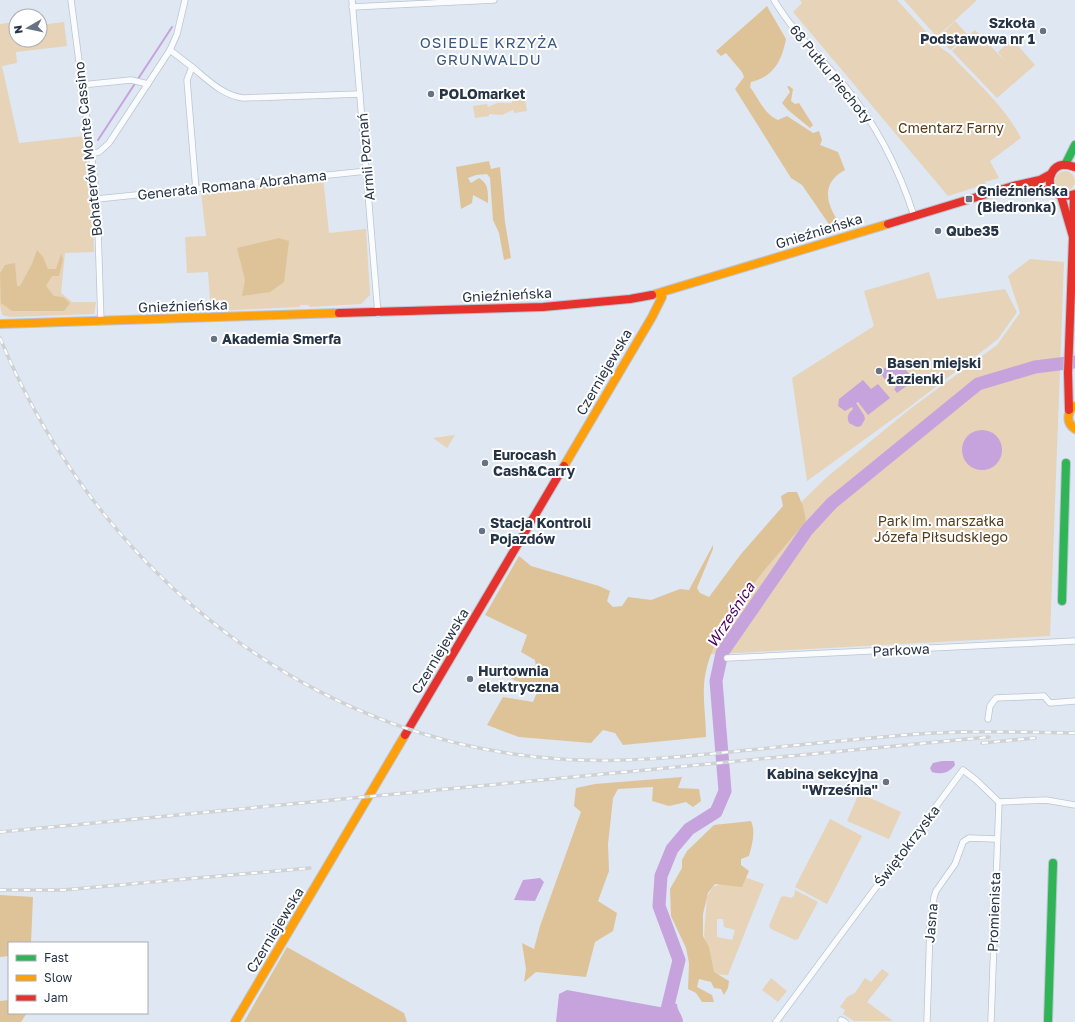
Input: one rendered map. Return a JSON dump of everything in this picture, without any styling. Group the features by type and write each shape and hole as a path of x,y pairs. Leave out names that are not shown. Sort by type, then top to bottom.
{"street":[{"name":"Bohaterów Monte Cassino","path":"70,0 96,199 101,322"},
{"path":"91,154 99,152 106,147 170,50 177,34 185,0"},
{"name":"Armii Poznań","path":"352,0 378,314"},
{"path":"352,7 494,0"},
{"name":"68 Pułku Piechoty","path":"774,0 792,26 845,86 873,126 902,180 914,216"},
{"path":"170,50 219,89 234,96 243,98 360,94"},
{"path":"192,67 187,80 196,190"},
{"path":"81,85 131,80 148,84"},
{"path":"1075,145 1065,164 1075,167"},
{"name":"Gnieźnieńska","path":"0,324 378,314 543,307 630,299 661,293 914,216 1040,180 1051,174 1056,167 1065,164"},
{"name":"Generała Romana Abrahama","path":"96,199 196,190 367,171"},
{"path":"1051,174 1049,183 1053,192"},
{"name":"Gnieźnieńska","path":"998,191 1039,188 1061,196"},
{"path":"1072,234 1061,196 1074,194 1068,373 1072,407 1068,419 1069,424 1075,429"},
{"name":"Czerniejewska","path":"235,1022 652,317 662,297 661,293"},
{"path":"1068,373 1075,390"},
{"path":"1062,601 1066,463"},
{"name":"Parkowa","path":"727,658 1075,641"},
{"path":"988,719 990,706 996,698 1044,696 1050,703 1075,701"},
{"name":"Świętokrzyska","path":"776,1022 963,770 999,802"},
{"path":"999,802 1046,800 1075,805"},
{"name":"Promienista","path":"991,1022 996,838 999,802"},
{"name":"Jasna","path":"927,1022 930,926 936,891 955,864 962,845 966,840 969,838 996,838"},
{"path":"1048,1022 1053,863"}],"green space":[{"name":"Cmentarz Farny","path":"800,0 897,0 941,48 950,54 998,104 1007,115 1021,138 990,161 999,178 985,182 986,184 948,196 793,12 802,3"},
{"path":"904,0 977,0 937,37"},
{"path":"955,21 967,34 951,50 937,39"},
{"path":"64,22 67,46 16,52 17,63 2,66 19,143 84,136 92,203 94,252 65,253 61,293 72,302 96,302 94,314 10,317 2,315 0,305 0,24 8,23 8,48 48,48 48,24"},
{"path":"975,30 1005,61 998,52 1012,39 1035,65 997,98 952,51"},
{"path":"525,99 527,111 514,113 513,110 502,115 489,114 489,116 475,118 473,106 487,104 488,107 497,103 512,103 512,101"},
{"path":"1061,171 1069,171 1075,177 1075,185 1069,191 1061,191 1055,185 1055,177"},
{"path":"323,177 329,233 366,229 370,295 361,304 310,307 308,305 301,305 299,307 211,311 208,272 187,273 185,237 206,236 201,191"},
{"name":"Park im. marszałka Józefa Piłsudskiego","path":"1030,259 1064,262 1050,636 697,655 792,511 827,477 910,409 997,345 1020,313 1008,276"},
{"name":"Basen miejski Łazienki","path":"929,272 937,299 1005,289 1017,312 998,339 908,408 807,481 792,378 874,326 864,291"},
{"path":"455,435 447,448 433,438"},
{"path":"859,793 901,812 889,839 847,821"},
{"path":"830,819 862,836 827,904 795,887"},
{"path":"747,878 764,884 728,975 713,974 704,935 707,897 713,887 735,879","holes":["717,919 723,919 724,927 735,930 732,940 717,937"]},
{"path":"795,890 818,902 798,939 795,940 771,929 769,926 781,897 784,896 791,898 794,896"},
{"path":"882,969 889,974 867,1002 893,1021 854,1021 843,1014 845,1010 840,1007 847,997 855,993 865,978 871,982"},
{"path":"771,978 787,991 778,1002 762,990"}],"shaded area":[{"path":"767,6 786,39 782,54 776,66 766,76 751,82 750,87 765,110 773,117 778,120 787,116 813,133 819,131 822,140 820,145 838,152 845,170 836,176 831,183 828,190 828,197 833,213 842,228 833,230 802,185 791,178 735,89 744,77 742,72 726,53 721,56 716,51"},
{"path":"787,86 793,89 791,101 795,104 799,103 813,125 810,128 788,110 782,103 790,92"},
{"path":"489,161 491,169 500,167 505,222 511,258 504,260 499,233 493,220 490,178 487,174 476,175 468,178 471,183 479,178 485,183 488,203 473,195 472,203 461,209 456,167"},
{"path":"279,238 289,241 284,282 270,292 242,296 245,280 237,248"},
{"path":"37,250 43,257 48,269 56,269 61,254 63,259 59,276 52,276 46,286 54,296 63,297 70,303 64,311 12,311 1,303 0,273 5,265 15,263 17,286 20,286 32,264"},
{"path":"897,359 914,380 897,393 894,389 896,387 892,382 889,385 883,377 881,371"},
{"path":"863,380 871,389 878,384 890,398 868,415 858,402 856,403 865,419 861,426 857,427 848,421 848,415 853,409 852,407 845,411 838,406 839,399"},
{"path":"982,430 990,432 996,436 1000,442 1002,450 1000,458 996,464 990,468 982,470 974,468 968,464 964,458 962,450 964,442 968,436 974,432"},
{"path":"788,492 797,492 803,506 806,521 743,598 717,641 708,663 704,685 706,737 623,745 615,733 603,730 591,743 519,737 487,725 503,697 533,702 538,690 508,676 518,670 532,675 536,668 535,660 521,652 527,635 485,615 519,556 531,566 599,586 610,591 607,601 613,607 622,606 628,597 651,600 680,589 689,590 713,545 713,549 697,588 700,593 709,597 741,554 783,506 781,496"},
{"path":"954,761 955,765 945,773 932,772 930,768 933,763"},
{"path":"682,777 678,788 699,789 701,801 693,807 686,802 669,806 652,801 653,787 618,789 613,798 608,844 609,871 598,901 617,913 613,931 595,942 586,977 536,972 524,982 526,969 522,943 534,949 540,926 581,812 574,806 576,788 595,784"},
{"path":"751,821 753,834 749,856 741,859 741,865 749,871 742,887 715,884 708,893 703,914 703,936 709,947 714,972 729,981 728,988 724,995 721,989 714,988 711,982 699,979 697,987 712,995 714,1002 702,1002 696,993 688,989 689,963 686,948 671,916 670,889 682,868 682,860 687,851 714,825"},
{"path":"540,878 544,882 535,901 514,900 523,880"},
{"path":"0,895 33,897 31,942 8,942 8,956 0,957"},
{"path":"287,947 404,1013 407,1022 244,1022"},
{"path":"567,990 665,1008 668,1002 677,1004 683,1022 556,1022 559,994"},
{"path":"8,1000 8,1014 26,1014 21,1022 0,1022 0,1001"}],"waterway":[{"path":"98,140 172,27"},
{"name":"Wrześnica","path":"664,1022 679,960 659,906 661,876 672,849 689,829 716,812 725,791 716,681 722,653 807,530 832,503 978,384 1035,367 1075,362"}],"railway":[{"path":"0,338 42,424 95,503 157,573 228,634 306,685 391,723 482,749 578,760 635,760 926,733 1075,733"},
{"path":"0,832 989,737"},
{"path":"982,743 1035,738"},
{"path":"0,890 63,890 310,868"}],"traffic: fast":[{"path":"1065,165 1075,145"},
{"path":"1062,601 1066,463"},
{"path":"1048,1022 1053,863"}],"traffic: slow":[{"path":"652,295 888,224"},
{"path":"564,466 652,317 662,297 661,293"},
{"path":"0,324 339,313"},
{"path":"1073,406 1068,418 1070,424 1075,429"},
{"path":"235,1022 405,735"}],"traffic: jam":[{"path":"1075,167 1062,165 1052,172 1050,178 1050,184 1057,194 1065,196 1075,194"},
{"path":"888,224 1013,186 1040,180 1051,174"},
{"path":"1013,190 1039,188 1053,192"},
{"path":"1073,227 1074,195"},
{"path":"1061,196 1073,237 1068,373 1069,410"},
{"path":"339,313 543,307 630,299 652,295"},
{"path":"405,735 564,466"}],"place":[{"name":"Szkoła Podstawowa nr 1","path":"1043,31"},
{"name":"POLOmarket","path":"431,94"},
{"name":"Gnieźnieńska (Biedronka)","path":"969,199"},
{"name":"Qube35","path":"938,231"},
{"name":"Akademia Smerfa","path":"214,339"},
{"name":"Basen miejski Łazienki","path":"879,371"},
{"name":"Eurocash Cash&Carry","path":"485,463"},
{"name":"Stacja Kontroli Pojazdów","path":"482,531"},
{"name":"Hurtownia elektryczna","path":"470,679"},
{"name":"Kabina sekcyjna \"Września\"","path":"886,782"}],"district":[{"name":"OSIEDLE KRZYŻA GRUNWALDU","path":"489,52"}]}
